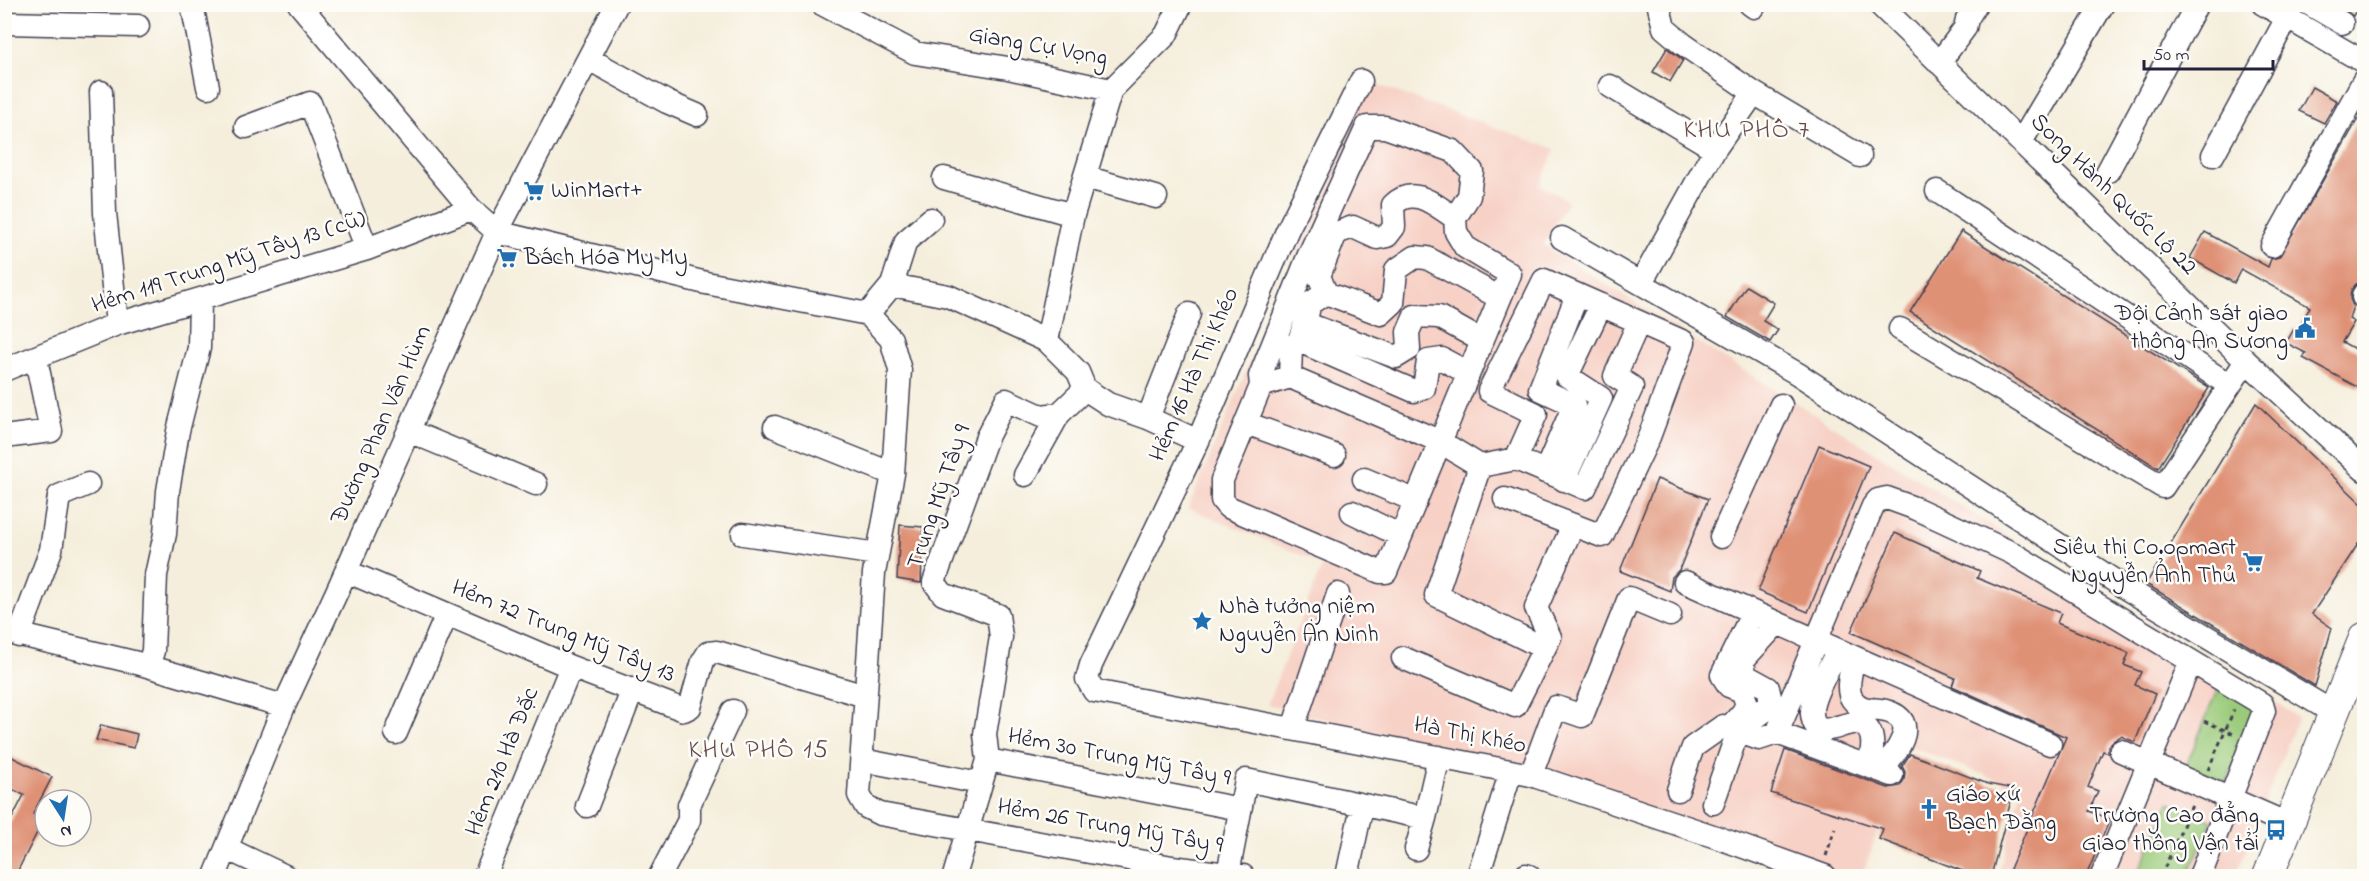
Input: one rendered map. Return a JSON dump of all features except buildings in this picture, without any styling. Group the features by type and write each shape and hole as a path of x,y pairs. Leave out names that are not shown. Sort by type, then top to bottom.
{"main road":[{"path":"2268,876 2364,638"}],"street":[{"path":"192,4 208,87"},
{"path":"299,4 471,209 497,232 706,282 868,314 892,285 906,241 931,219"},
{"name":"Đường Phan Văn Hùm","path":"215,876 228,849 284,706 497,232 617,4"},
{"name":"Giang Cự Vọng","path":"822,4 915,53 1008,68 1111,90 1166,35 1181,4"},
{"path":"1660,4 1664,28 1754,93 1860,156"},
{"path":"1939,63 1965,28 1967,19 1976,4"},
{"path":"2020,142 2103,4"},
{"path":"2108,171 2197,4"},
{"path":"2263,4 2364,63"},
{"path":"2309,4 2342,23"},
{"name":"Song Hành Quốc Lộ 22","path":"1885,7 1939,63 2246,362 2364,470"},
{"path":"2213,155 2287,18"},
{"path":"4,23 138,26"},
{"path":"590,59 667,102 697,115"},
{"path":"2272,246 2364,80"},
{"name":"Hẻm 16 Hà Thị Khéo","path":"1094,691 1087,679 1092,665 1197,441 1287,231 1361,81"},
{"path":"1610,86 1715,149"},
{"path":"1047,341 1073,216 1111,90"},
{"path":"101,92 105,213 117,324"},
{"path":"1641,283 1715,149 1754,93"},
{"path":"246,127 310,103 367,249"},
{"path":"1367,127 1385,127 1453,151 1472,171 1469,196 1455,218 1456,232 1465,248 1510,274 1500,298 1386,572 1380,572 1228,507 1222,500 1222,480 1261,386 1260,376 1308,257 1367,127"},
{"path":"1085,177 1156,197"},
{"path":"944,178 1073,216"},
{"path":"1937,191 2229,386"},
{"path":"1455,218 1419,196 1400,198 1393,205 1394,227 1387,236 1377,238 1353,227 1336,233 1319,276 1326,293 1381,314 1393,303 1396,270 1415,257 1427,258 1500,298"},
{"name":"Hẻm 119 Trung Mỹ Tây 13 (cũ)","path":"4,370 36,359 117,324 367,249 471,209"},
{"path":"1562,238 1797,375 2127,589 2334,713"},
{"path":"1505,499 1602,536 1649,437 1684,342 1544,280 1489,391 1536,414 1516,459"},
{"path":"892,285 948,296 1047,341 1078,372 1085,389 1108,404 1148,418 1197,441"},
{"path":"1290,377 1291,347 1303,333 1309,304 1326,293"},
{"path":"1554,476 1574,405 1540,389 1577,294"},
{"path":"148,666 153,651 156,576 165,534 174,451 199,348 200,300"},
{"path":"1554,476 1601,398 1567,376 1601,305"},
{"name":"Hẻm 26 Trung Mỹ Tây 9","path":"868,314 891,339 900,370 893,474 877,555 865,696 859,795 866,807 880,814 968,830 1144,869 1235,875"},
{"path":"1148,418 1189,314"},
{"path":"1303,333 1396,357 1409,349 1408,332 1415,316 1439,317 1482,341"},
{"path":"1261,386 1290,377 1439,441 1480,466 1516,459 1585,488 1632,387 1615,376 1639,322"},
{"path":"1900,329 2163,487 2246,362"},
{"path":"1303,333 1414,391 1424,388 1428,361 1442,359 1468,373"},
{"path":"4,437 51,431 36,359"},
{"path":"1025,476 1059,414 1085,389"},
{"name":"Trung Mỹ Tây 9","path":"954,876 988,760 985,734 1001,637 998,615 943,594 934,582 987,438 1006,400 1041,416 1059,414"},
{"path":"1721,537 1781,405"},
{"path":"1246,423 1334,455"},
{"path":"774,427 893,474"},
{"path":"409,431 536,484"},
{"path":"1480,466 1436,595 1545,648"},
{"path":"1364,478 1416,501"},
{"path":"88,484 59,496 51,550 12,634 148,666 284,706"},
{"path":"1777,733 1873,506 1878,501 1887,498 1917,509 2012,553 2264,707 2200,876"},
{"path":"1353,512 1401,536"},
{"path":"1403,658 1515,706 1550,637 1536,608 1573,525"},
{"path":"742,534 877,555"},
{"name":"Hẻm 72 Trung Mỹ Tây 13","path":"346,571 571,667 684,710 687,709 703,661 708,653 717,652 865,696"},
{"path":"1685,582 2050,744"},
{"path":"1293,728 1338,594"},
{"path":"1478,876 1521,773 1556,707 1582,716 1629,598 1670,615"},
{"path":"1713,803 1733,730 1747,704 1742,691 1729,686 1722,675 1753,612"},
{"path":"396,733 447,614"},
{"path":"1733,730 1762,712 1771,701 1768,687 1746,676 1743,664 1744,658 1778,623"},
{"path":"1846,653 1849,690 1852,698 1866,710 1894,714 1904,729 1904,739 1900,747 1880,770"},
{"path":"1846,653 1815,697 1812,714 1818,727 1823,730 1857,723 1863,726 1870,732 1873,752 1880,770"},
{"path":"2102,876 2191,661"},
{"name":"Hẻm 210 Hà Đặc","path":"485,876 571,667"},
{"path":"587,806 633,689"},
{"name":"Hà Thị Khéo","path":"1094,691 1521,773 1716,837 1819,875"},
{"path":"660,876 689,820 689,805 733,711"},
{"path":"1678,790 1693,747 1723,726 1759,739 1777,733 1880,770"},
{"path":"2121,751 2288,824"},
{"path":"1416,849 1438,757"},
{"path":"862,760 980,783"},
{"name":"Hẻm 30 Trung Mỹ Tây 9","path":"988,760 1240,809"},
{"path":"1235,875 1240,809 1246,780 1425,818"},
{"path":"1347,876 1362,806"},
{"path":"228,849 285,876"}],"path":[{"path":"2204,721 2252,743"},
{"path":"1819,875 1835,828"}],"shaded area":[{"path":"1369,82 1555,149 1540,185 1568,201 1543,245 2298,717 2236,876 1998,876 2022,789 1908,746 1862,876 1843,876 1553,776 1267,705 1323,564 1188,508"}],"green space":[{"path":"2221,681 2259,708 2226,782 2186,766"},
{"path":"2169,802 2212,821 2187,876 2137,876"}],"place":[{"name":"WinMart+","path":"534,191"},
{"name":"Bách Hóa My My","path":"507,258"},
{"name":"Đội Cảnh sát giao thông An Sương","path":"2305,328"},
{"name":"Siêu thị Co.opmart Nguyễn Ảnh Thủ","path":"2253,562"},
{"name":"Nhà tưởng niệm Nguyễn An Ninh","path":"1202,621"},
{"name":"Giáo xứ Bạch Đằng","path":"1929,809"},
{"name":"Trường Cao đẳng Giao thông Vận tải","path":"2276,830"}],"district":[{"name":"KHU PHỐ 7","path":"1747,131"},
{"name":"KHU PHỐ 15","path":"759,751"}]}
